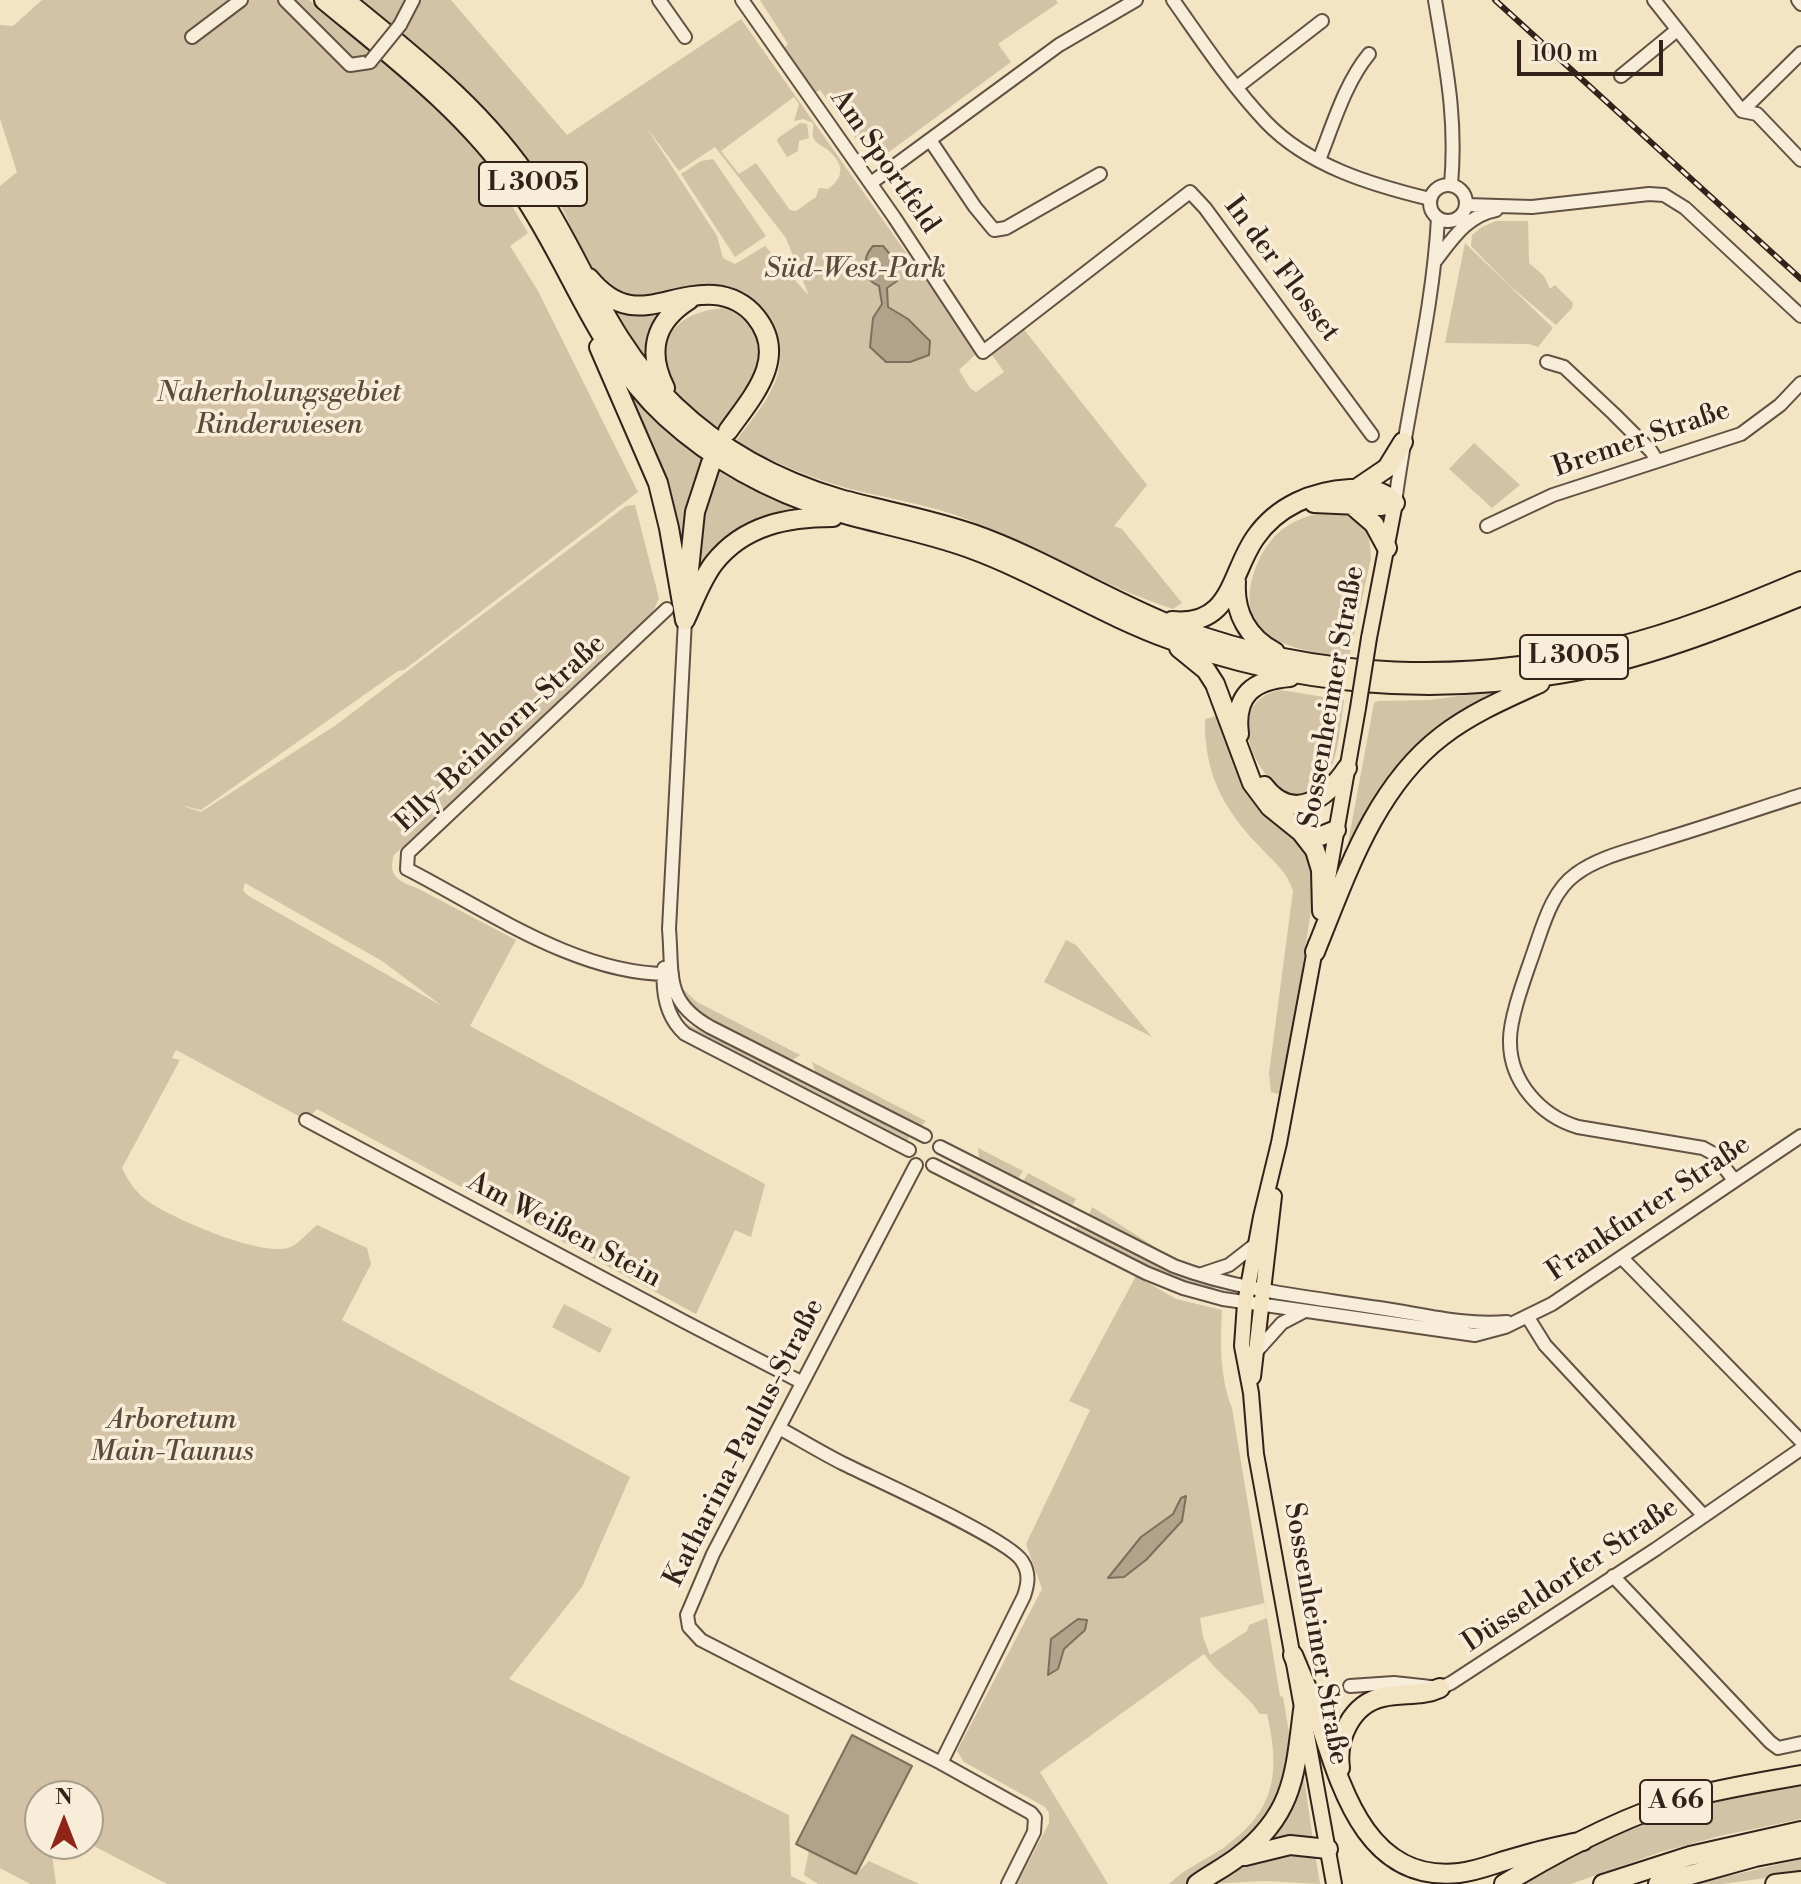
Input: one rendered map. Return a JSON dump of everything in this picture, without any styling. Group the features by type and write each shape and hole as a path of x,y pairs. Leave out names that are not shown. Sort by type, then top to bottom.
{"highway":[{"name":"L 3005","path":"324,0 445,102 484,142 533,211 582,304 625,371 666,417 724,461 800,500 976,550 1167,639 1307,676 1380,684 1442,685 1562,674 1668,646 1801,596"},
{"name":"L 3005","path":"345,0 440,78 487,125 534,186 601,312 626,350 674,406 731,449 783,478 842,499 981,537 1150,617 1205,637 1289,659 1351,668 1414,672 1544,663 1664,634 1801,581"},
{"path":"576,262 605,294 630,305 658,305 695,297 718,296 740,303 757,318 767,339 769,362 765,377 728,431"},
{"path":"674,406 657,372 655,348 666,320 695,297"},
{"path":"582,304 658,483 685,620"},
{"path":"1354,497 1387,468 1403,442"},
{"path":"685,620 692,525 711,463"},
{"path":"1150,617 1183,622 1204,618 1227,596 1256,537 1270,520 1291,505 1318,493 1354,497 1384,493 1395,503"},
{"path":"1354,497 1387,548"},
{"path":"685,620 715,562 739,539 781,520 856,517"},
{"path":"1236,578 1235,594 1247,629 1261,643 1289,659"},
{"path":"1167,639 1210,676 1252,783 1280,817 1301,832 1319,860 1322,911"},
{"path":"1315,952 1378,810 1407,770 1440,738 1459,725 1511,696 1562,674"},
{"path":"1307,676 1270,680 1245,695 1237,721 1241,742 1253,770 1276,798 1286,803 1304,804 1331,790 1347,768"},
{"path":"1301,832 1321,836 1336,830"},
{"path":"1293,1655 1320,1720 1330,1759 1362,1827 1399,1862 1428,1873 1461,1873 1583,1841"},
{"path":"1362,1827 1340,1772 1341,1739 1348,1723 1375,1699 1429,1693 1440,1688"},
{"path":"1197,1884 1235,1859 1270,1828 1283,1808 1297,1761 1303,1710"},
{"name":"A 66","path":"1504,1884 1583,1841 1648,1811 1688,1798 1801,1775"},
{"name":"A 66","path":"1603,1884 1690,1856 1801,1831"},
{"path":"1235,1859 1290,1845 1328,1849"},
{"path":"1658,1884 1755,1857 1801,1848"},
{"path":"1775,1884 1801,1881"}],"main road":[{"name":"Sossenheimer Straße","path":"1334,1884 1256,1454 1251,1393 1242,1346 1255,1288 1395,503"},
{"name":"Sossenheimer Straße","path":"1255,1288 1256,1244 1279,1143"},
{"name":"Sossenheimer Straße","path":"1251,1393 1255,1353 1252,1304"}],"street":[{"path":"192,37 241,0"},
{"path":"285,0 350,65 370,62 400,25 413,0"},
{"path":"659,0 685,37"},
{"name":"Am Sportfeld","path":"742,0 871,183 983,352"},
{"path":"871,183 1059,45 1136,0"},
{"path":"1173,0 1266,122 1319,160 1374,184 1430,199 1438,188 1451,185 1464,194 1466,205 1461,216 1444,220"},
{"path":"1435,0 1453,104 1451,185"},
{"path":"1654,0 1742,111 1757,114 1801,160"},
{"path":"1237,87 1322,21"},
{"path":"1621,76 1677,30"},
{"path":"1742,111 1801,53"},
{"path":"1319,160 1345,96 1369,54"},
{"path":"930,140 994,230 1006,228 1100,174"},
{"name":"In der Flosset","path":"983,352 1190,192 1205,208 1372,435"},
{"path":"1436,260 1458,232 1473,219 1489,212 1623,195 1664,195 1685,208 1801,316"},
{"name":"Sossenheimer Straße","path":"1395,503 1403,442 1444,220 1432,212 1430,199"},
{"path":"1466,205 1508,208"},
{"path":"1547,362 1564,367 1651,451 1657,461"},
{"name":"Bremer Straße","path":"1487,526 1553,495 1751,429 1801,383"},
{"name":"Elly-Beinhorn-Straße","path":"667,609 408,853 406,859 407,869 575,956 608,967 668,974"},
{"path":"685,620 667,1008 676,1026 685,1034 909,1150"},
{"path":"1734,1180 1714,1154 1703,1148 1562,1122 1528,1093 1511,1057 1510,1034 1544,922 1557,895 1576,873 1610,857 1801,795"},
{"path":"668,974 678,1000 698,1020 933,1138 940,1147 1174,1266 1255,1288"},
{"name":"Am Weißen Stein","path":"306,1120 801,1382"},
{"path":"925,1136 916,1139 909,1150 916,1165 933,1165 940,1156 940,1147"},
{"name":"Frankfurter Straße","path":"1252,1304 1475,1335 1505,1327 1552,1304 1801,1136"},
{"name":"Katharina-Paulus-Straße","path":"916,1165 713,1554 687,1615 689,1627 701,1640 941,1763 1031,1813 1035,1818 1034,1832 1008,1884"},
{"path":"933,1165 1146,1273 1183,1288 1252,1304"},
{"path":"1044,1221 1061,1224 1074,1215"},
{"path":"1199,1275 1229,1265 1256,1244"},
{"path":"1622,1258 1801,1441"},
{"name":"Frankfurter Straße","path":"1255,1288 1464,1322 1501,1322 1525,1318"},
{"path":"1255,1353 1288,1318 1312,1310"},
{"path":"1525,1318 1545,1345 1704,1516"},
{"path":"779,1428 982,1533 1022,1560 1028,1573 1024,1596 941,1763"},
{"name":"Düsseldorfer Straße","path":"1440,1688 1528,1633 1801,1449"},
{"path":"1613,1576 1770,1742 1778,1748 1801,1743"},
{"path":"1350,1686 1394,1683 1440,1688"}],"green space":[{"path":"42,0 309,0 403,76 446,118 484,159 528,233 510,246 538,291 638,492 404,670 398,671 201,810 180,805 201,812 336,725 626,506 635,505 659,598 652,615 394,855 392,868 396,877 405,883 516,940 470,1026 765,1184 751,1237 735,1230 696,1314 317,1109 306,1120 176,1050 172,1058 180,1060 122,1168 133,1187 149,1202 196,1226 238,1241 258,1247 288,1248 317,1225 367,1248 371,1264 342,1320 630,1477 582,1587 509,1679 789,1815 791,1876 807,1884 167,1884 104,1851 104,1780 24,1780 24,1860 53,1860 56,1884 30,1884 0,1868 0,186 17,172 0,119 0,25 13,26","holes":["245,883 382,961 442,1006 247,895 243,890"]},
{"name":"Süd-West-Park","path":"358,0 451,0 567,135 741,19 977,353 959,370 970,388 976,392 1004,372 990,352 1022,327 1147,485 1114,526 1122,529 1182,603 1173,609 1147,600 966,519 823,481 735,442 768,397 779,366 780,350 765,314 749,298 732,290 713,289 654,299 635,299 617,294 605,285 586,258 554,193 545,182","holes":["794,97 799,104 794,121 803,119 813,123 814,139 840,165 840,175 834,184 828,189 819,188 816,197 796,211 790,210 756,163 739,174 721,151","645,125 679,171 715,147 786,238 809,296 765,246 735,264 723,258 717,236"]},
{"path":"760,0 1056,0 1058,3 998,44 1011,62 874,163 820,90 813,94 782,50 788,44"},
{"path":"800,123 807,124 809,138 799,141 798,151 787,157 778,138"},
{"path":"713,159 766,236 735,257 681,174 701,161"},
{"path":"1496,221 1528,221 1529,263 1544,276 1550,289 1555,285 1573,303 1556,325 1510,286 1471,246 1472,235"},
{"path":"1465,243 1553,328 1538,347 1529,344 1445,343"},
{"path":"612,303 675,307 653,372 615,324"},
{"path":"722,308 737,314 749,325 760,347 760,360 744,396 719,428 677,392 666,371 665,349 668,338 681,322"},
{"path":"616,373 656,418 702,457 687,510 681,562"},
{"path":"1474,443 1520,485 1492,508 1449,469"},
{"path":"717,470 766,496 819,513 775,515 742,528 698,580 698,538"},
{"path":"1333,511 1352,516 1363,525 1370,548 1371,558 1349,657 1303,650 1280,642 1261,630 1250,607 1252,580 1269,543 1296,521"},
{"path":"1515,688 1437,732 1351,854 1346,854 1374,703 1430,700"},
{"path":"1280,690 1344,700 1334,760 1326,778 1310,793 1291,794 1273,782 1259,764 1250,742 1248,720 1258,701"},
{"path":"1216,716 1303,844 1316,877 1284,1090 1277,1094 1271,1092 1269,1073 1293,891 1284,873 1236,819 1218,789 1208,756 1205,719"},
{"path":"1066,940 1076,945 1152,1037 1044,982"},
{"path":"683,989 697,1002 800,1055 791,1061 712,1020 695,1007"},
{"path":"681,1021 910,1135 906,1144 688,1031"},
{"path":"812,1062 926,1121 922,1125 913,1125 816,1074"},
{"path":"978,1148 1023,1171 1018,1179 979,1159"},
{"path":"962,1163 1037,1205 1028,1209 958,1172"},
{"path":"1028,1173 1076,1199 1072,1206 1023,1182"},
{"path":"1092,1207 1163,1252 1089,1215"},
{"path":"1078,1224 1169,1271 1215,1287 1213,1292 1145,1266 1074,1231"},
{"path":"1136,1276 1176,1299 1222,1310 1223,1373 1232,1408 1265,1603 1200,1618 1203,1637 1210,1655 1247,1631 1249,1625 1267,1618 1291,1745 1278,1805 1242,1847 1188,1884 1169,1884 1224,1848 1247,1828 1266,1800 1273,1768 1267,1714 1260,1714 1204,1654 1040,1772 1108,1884 1017,1884 1049,1823 1049,1813 1045,1807 964,1762 957,1751 1042,1589 1026,1544 1090,1410 1069,1401","holes":["1173,1514 1182,1521 1146,1560 1124,1577 1109,1577 1141,1537","1085,1630 1064,1649 1058,1669 1049,1675 1051,1640"]},
{"path":"564,1304 612,1329 600,1353 552,1327"},
{"path":"1303,1770 1313,1840 1260,1846"},
{"path":"1801,1785 1801,1819 1661,1852 1571,1884 1522,1884 1588,1849 1657,1820 1728,1799"},
{"path":"809,1850 856,1874 869,1861 919,1884 818,1884 804,1875"},
{"path":"1315,1853 1320,1884 1266,1881 1207,1884 1229,1870 1269,1854"},
{"path":"1801,1859 1801,1873 1723,1884 1695,1884"}],"shaded area":[{"path":"873,246 883,246 896,266 897,281 887,288 888,307 908,319 930,341 929,355 910,362 886,362 870,347 873,318 882,304 879,286 869,279 865,268 866,257"},
{"path":"1186,1496 1182,1521 1146,1560 1124,1577 1108,1578 1141,1537 1173,1514 1181,1498"},
{"path":"1078,1619 1087,1620 1085,1630 1064,1649 1058,1669 1048,1675 1051,1639"},
{"path":"852,1735 912,1766 856,1874 796,1844"}],"railway":[{"path":"1495,0 1801,279"}],"park label":[{"name":"Naherholungsgebiet Rinderwiesen","path":"279,410"},
{"name":"Arboretum Main-Taunus","path":"172,1437"}]}
